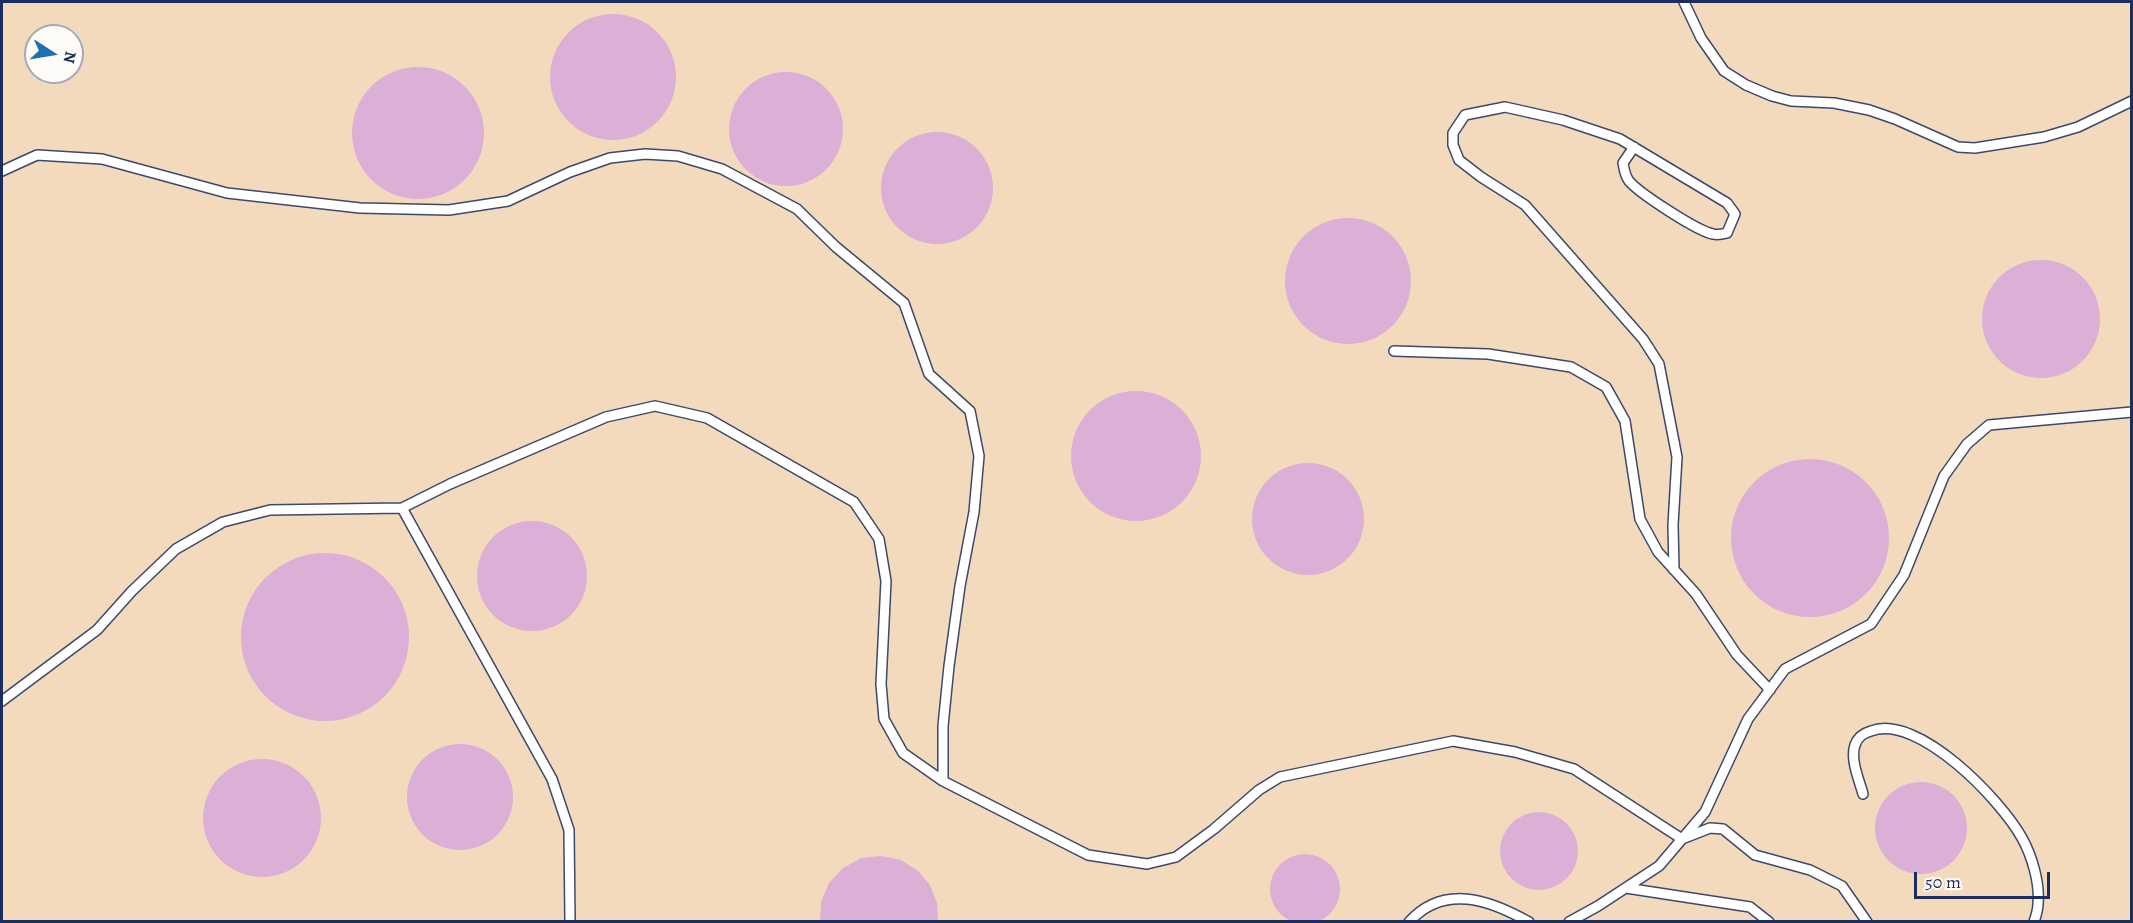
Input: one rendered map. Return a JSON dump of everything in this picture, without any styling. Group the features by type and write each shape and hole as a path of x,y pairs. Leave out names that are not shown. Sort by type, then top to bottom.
{"lane":[{"path":"1684,2 1701,38 1724,71 1746,85 1791,101 1834,103 1869,110 1958,147 1975,148 2044,137 2078,127 2132,101"},
{"path":"1634,147 1623,163 1629,181 1691,224 1714,234 1727,233 1735,214 1727,203 1634,147 1620,139 1563,120 1505,107 1465,116 1453,133 1453,145 1459,160 1525,205 1643,339 1659,364 1677,457 1673,525 1674,570"},
{"path":"2,171 37,155 102,159 226,193 360,208 449,210 508,201 570,172 610,158 645,153 678,156 722,169 797,209 836,247 904,303 929,374 970,411 979,456 974,512 960,586 949,666 943,726 943,782"},
{"path":"1394,351 1488,354 1561,366 1571,368 1606,387 1625,421 1640,519 1658,552 1696,594 1737,655 1770,690"},
{"path":"2,701 97,630 132,591 176,549 223,522 270,510 402,508 450,484 606,417 655,406 707,418 854,501 879,539 886,581 881,684 884,719 903,753 943,782 1088,855 1147,864 1176,857 1214,829 1259,790 1280,777 1453,741 1515,752 1574,770 1682,838"},
{"path":"1569,921 1598,906 1659,866 1705,812 1748,719 1785,669 1871,624 1904,575 1944,476 1967,444 1989,424 2132,412"},
{"path":"402,508 552,779 569,830 570,921"},
{"path":"1863,794 1855,766 1855,746 1861,734 1882,727 1895,728 1924,740 1958,765 1999,804 2022,839 2033,867 2037,889 2038,904 2034,921"},
{"path":"1682,838 1710,828 1723,829 1755,855 1810,870 1842,886 1867,921"},
{"path":"1626,888 1750,907 1769,921"},
{"path":"1409,921 1419,910 1443,901 1467,899 1486,902 1529,921"}],"building":[{"path":"613,14 637,18 658,32 672,53 676,77 672,101 658,122 637,136 613,140 589,136 568,122 554,101 550,77 554,53 568,32 589,18"},
{"path":"418,67 443,72 465,86 479,108 484,133 479,158 465,180 443,194 418,199 393,194 371,180 357,158 352,133 357,108 371,86 393,72"},
{"path":"786,72 808,76 826,89 839,107 843,129 839,151 826,169 808,182 786,186 764,182 746,169 733,151 729,129 733,107 746,89 764,76"},
{"path":"937,132 959,136 977,148 989,166 993,188 989,210 977,228 959,240 937,244 915,240 897,228 885,210 881,188 885,166 897,148 915,136"},
{"path":"1348,218 1372,223 1393,236 1406,257 1411,281 1406,305 1393,326 1372,339 1348,344 1324,339 1303,326 1290,305 1285,281 1290,257 1303,236 1324,223"},
{"path":"2041,260 2064,264 2083,277 2096,296 2100,319 2096,342 2083,361 2064,374 2041,378 2018,374 1999,361 1986,342 1982,319 1986,296 1999,277 2018,264"},
{"path":"1136,391 1161,396 1182,410 1196,431 1201,456 1196,481 1182,502 1161,516 1136,521 1111,516 1090,502 1076,481 1071,456 1076,431 1090,410 1111,396"},
{"path":"1810,459 1840,465 1854,472 1866,482 1876,494 1883,508 1889,538 1883,568 1876,582 1866,594 1854,604 1840,611 1810,617 1780,611 1766,604 1754,594 1744,582 1737,568 1731,538 1737,508 1744,494 1754,482 1766,472 1780,465"},
{"path":"1308,463 1329,467 1347,480 1360,498 1364,519 1360,540 1347,558 1329,571 1308,575 1287,571 1269,558 1256,540 1252,519 1256,498 1269,480 1287,467"},
{"path":"532,521 553,525 571,537 583,555 587,576 583,597 571,615 553,627 532,631 511,627 493,615 481,597 477,576 481,555 493,537 511,525"},
{"path":"325,553 357,559 372,567 384,578 395,590 403,605 409,637 403,669 395,684 384,696 372,707 357,715 325,721 293,715 278,707 266,696 255,684 247,669 241,637 247,605 255,590 266,578 278,567 293,559"},
{"path":"460,744 480,748 498,759 509,777 513,797 509,817 498,835 480,846 460,850 440,846 422,835 411,817 407,797 411,777 422,759 440,748"},
{"path":"262,759 285,764 304,776 316,795 321,818 316,841 304,860 285,872 262,877 239,872 220,860 208,841 203,818 208,795 220,776 239,764"},
{"path":"1921,782 1938,786 1953,796 1963,811 1967,828 1963,845 1953,860 1938,870 1921,874 1904,870 1889,860 1879,845 1875,828 1879,811 1889,796 1904,786"},
{"path":"1539,812 1554,815 1571,829 1578,851 1575,866 1561,883 1539,890 1524,887 1507,873 1500,851 1503,836 1517,819"},
{"path":"1305,854 1318,857 1330,864 1337,876 1340,889 1337,902 1330,914 1318,921 1305,924 1292,921 1280,914 1273,902 1270,889 1273,876 1280,864 1292,857"},
{"path":"881,856 901,860 918,871 930,885 937,903 938,921 820,921 821,902 829,883 843,868 861,858"}]}
